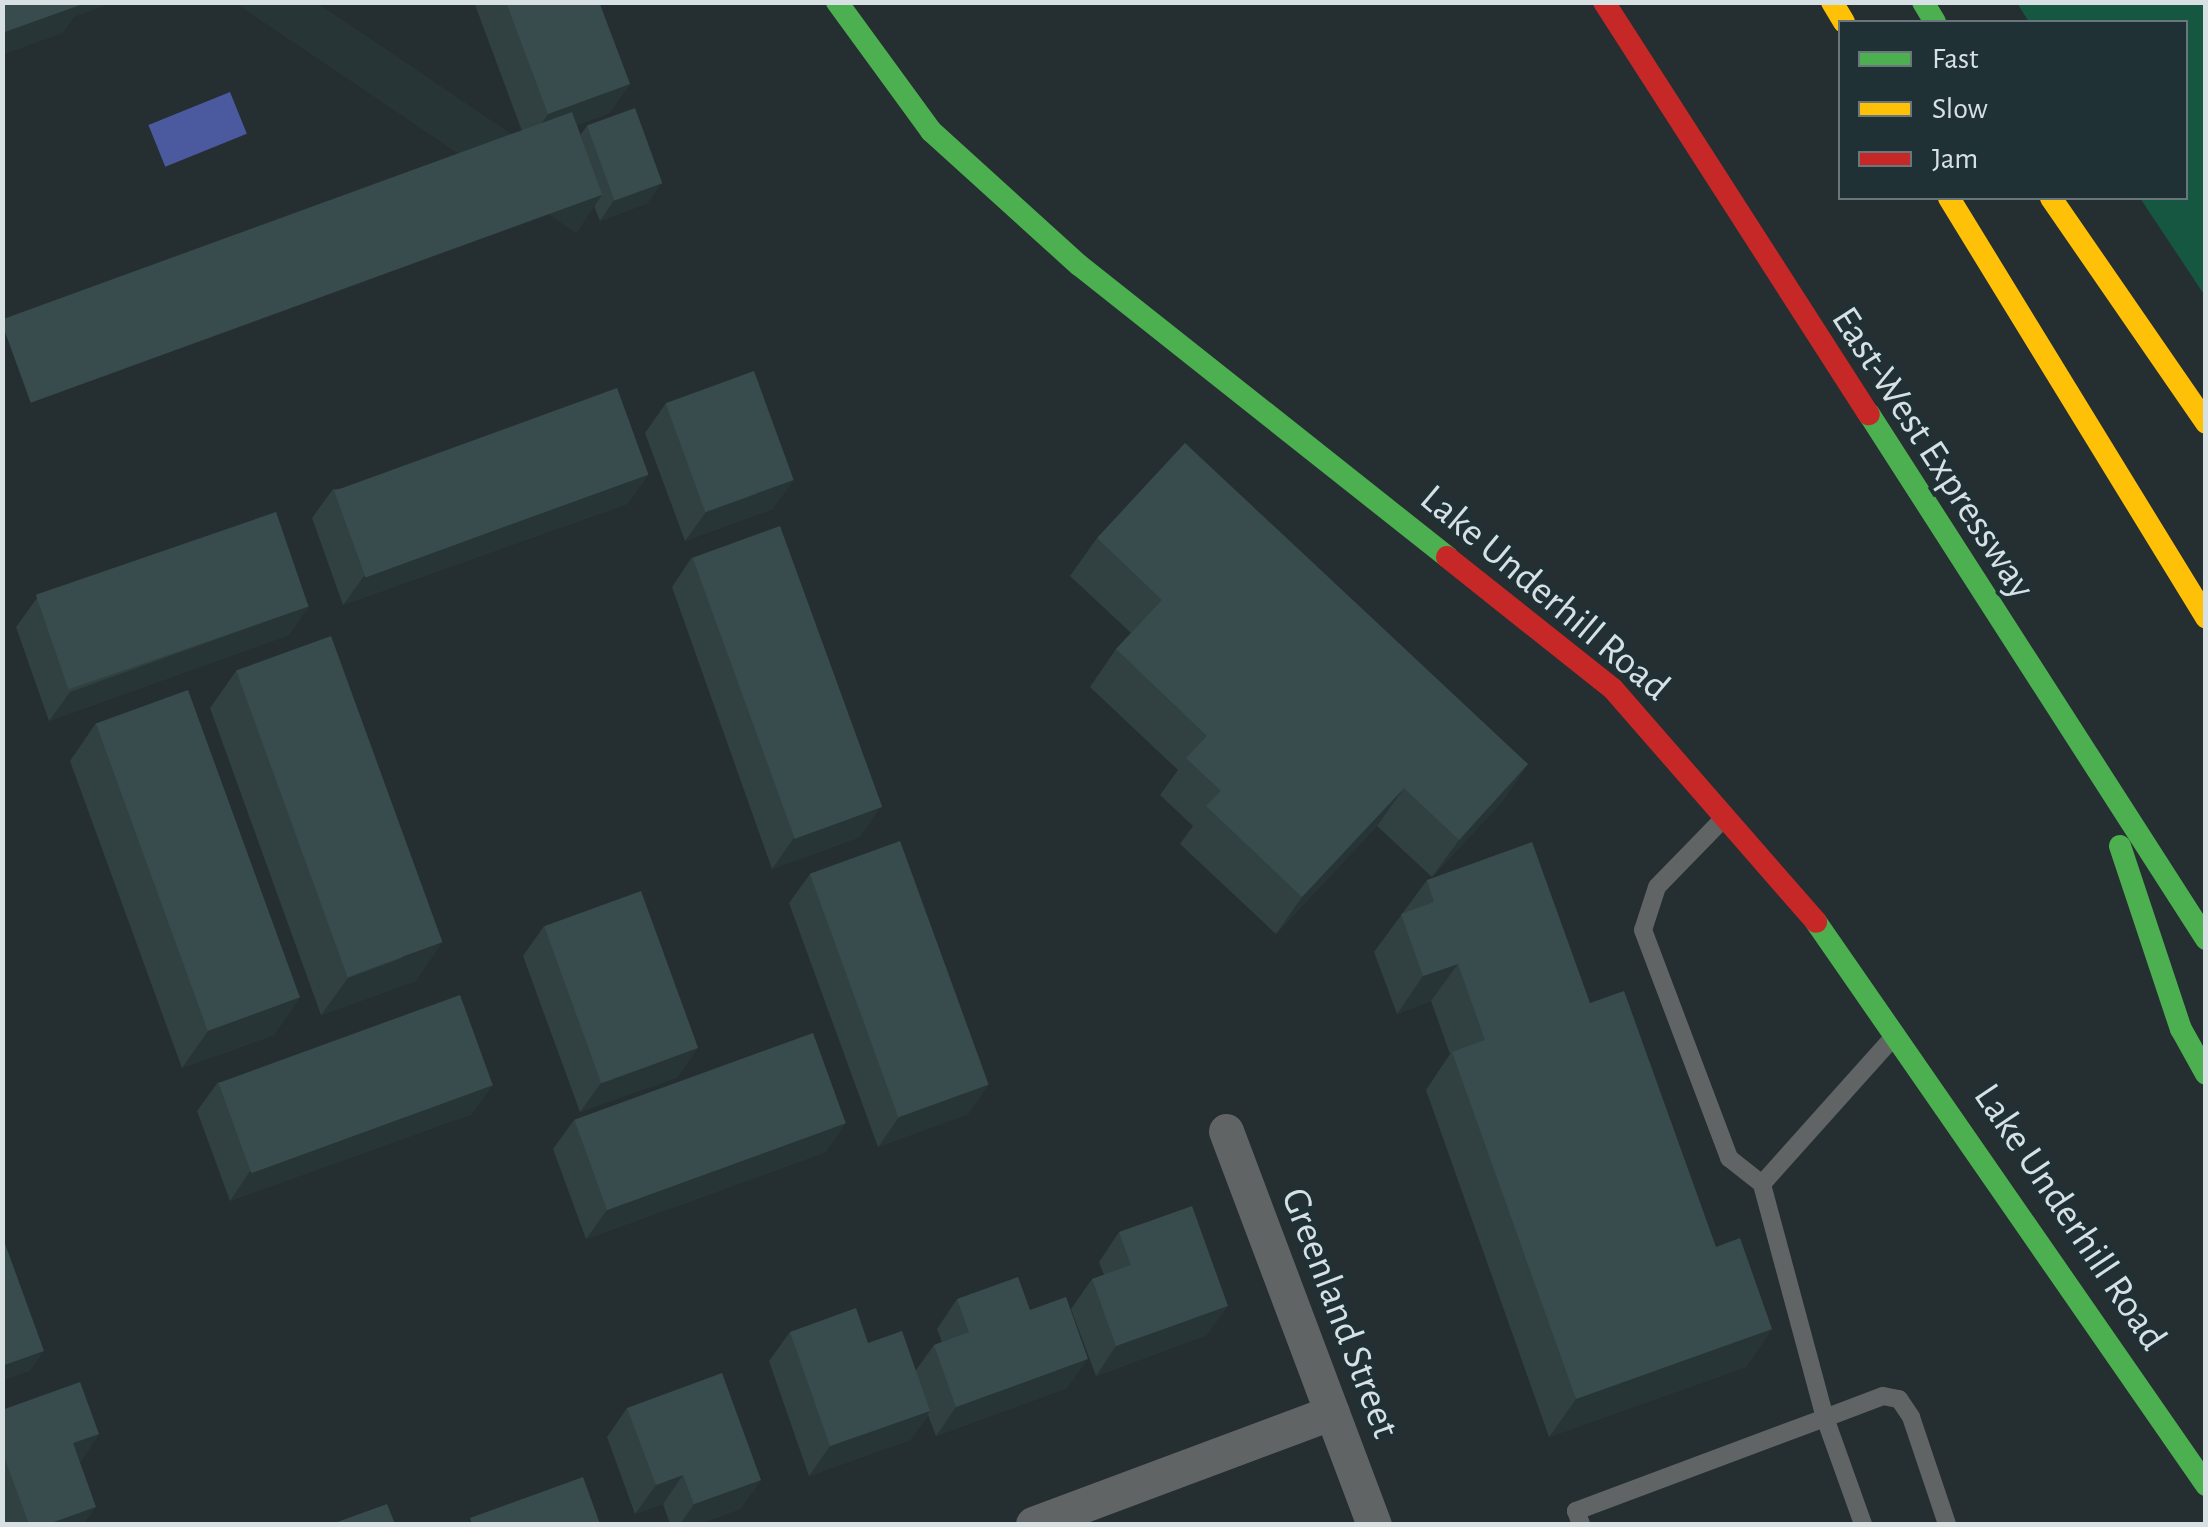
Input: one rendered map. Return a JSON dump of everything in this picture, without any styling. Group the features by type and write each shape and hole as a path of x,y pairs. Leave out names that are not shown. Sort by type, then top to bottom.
{"main road":[{"name":"Lake Underhill Road","path":"837,2 930,131 1079,264 1613,689 1728,814 1899,1031 2206,1484"},
{"name":"East-West Expressway","path":"1604,2 2098,781 2206,939"},
{"path":"1950,200 2206,617"},
{"path":"2052,200 2206,423"},
{"path":"2098,781 2181,1029 2206,1074"}],"street":[{"name":"Greenland Street","path":"1226,1131 1374,1524"},
{"path":"1033,1524 1332,1412"}],"lane":[{"path":"1728,814 1657,887 1643,930 1729,1158 1762,1184 1826,1418 1863,1524"},
{"path":"1762,1184 1899,1031"},
{"path":"1581,1524 1576,1511 1884,1396 1900,1399 1911,1417 1947,1524"}],"green space":[{"path":"2017,3 2205,3 2205,296 2141,200 2188,200 2188,20 2028,20"}],"water":[{"path":"230,92 247,134 165,167 148,125"}],"building":[{"path":"2,2 83,2 83,4 2,33"},
{"path":"506,2 599,2 630,84 548,114"},
{"path":"635,108 662,183 614,201 587,125"},
{"path":"572,112 602,195 31,403 2,319"},
{"path":"754,371 794,480 705,512 666,403"},
{"path":"617,388 648,474 366,577 334,491"},
{"path":"1185,443 1528,764 1459,840 1404,788 1302,897 1206,806 1221,791 1186,758 1207,736 1116,649 1162,600 1097,538"},
{"path":"276,512 309,607 68,689 36,595"},
{"path":"780,526 882,807 795,839 693,558"},
{"path":"331,636 442,942 348,977 236,671"},
{"path":"188,690 300,997 208,1031 96,724"},
{"path":"900,841 989,1084 898,1117 810,874"},
{"path":"1532,842 1590,1003 1624,991 1716,1247 1740,1238 1772,1329 1576,1399 1452,1052 1485,1040 1458,964 1423,976 1401,914 1434,902 1427,880"},
{"path":"641,891 698,1048 601,1083 544,926"},
{"path":"460,995 493,1085 251,1173 218,1083"},
{"path":"813,1033 846,1123 607,1210 574,1120"},
{"path":"1192,1206 1228,1306 1116,1346 1092,1279 1131,1265 1119,1232"},
{"path":"2,1241 44,1351 2,1366"},
{"path":"1018,1277 1030,1310 1066,1297 1088,1359 956,1407 934,1345 969,1332 957,1299"},
{"path":"856,1308 868,1343 902,1331 930,1411 830,1446 790,1332"},
{"path":"722,1373 761,1480 694,1504 683,1475 656,1485 627,1408"},
{"path":"80,1382 99,1434 73,1443 96,1507 48,1524 29,1524 2,1451 2,1410"},
{"path":"583,1477 600,1524 472,1524 470,1518"},
{"path":"387,1504 395,1524 332,1524"}],"traffic: fast":[{"path":"837,2 931,131 1079,265 1447,557"},
{"path":"1923,2 1934,20"},
{"path":"1869,414 2206,939"},
{"path":"2120,846 2181,1029 2206,1074"},
{"path":"1816,922 2206,1485"}],"traffic: slow":[{"path":"1832,2 1843,20"},
{"path":"1950,200 2206,617"},
{"path":"2052,200 2206,423"}],"traffic: jam":[{"path":"1604,2 1869,414"},
{"path":"1447,557 1613,689 1816,922"}]}
